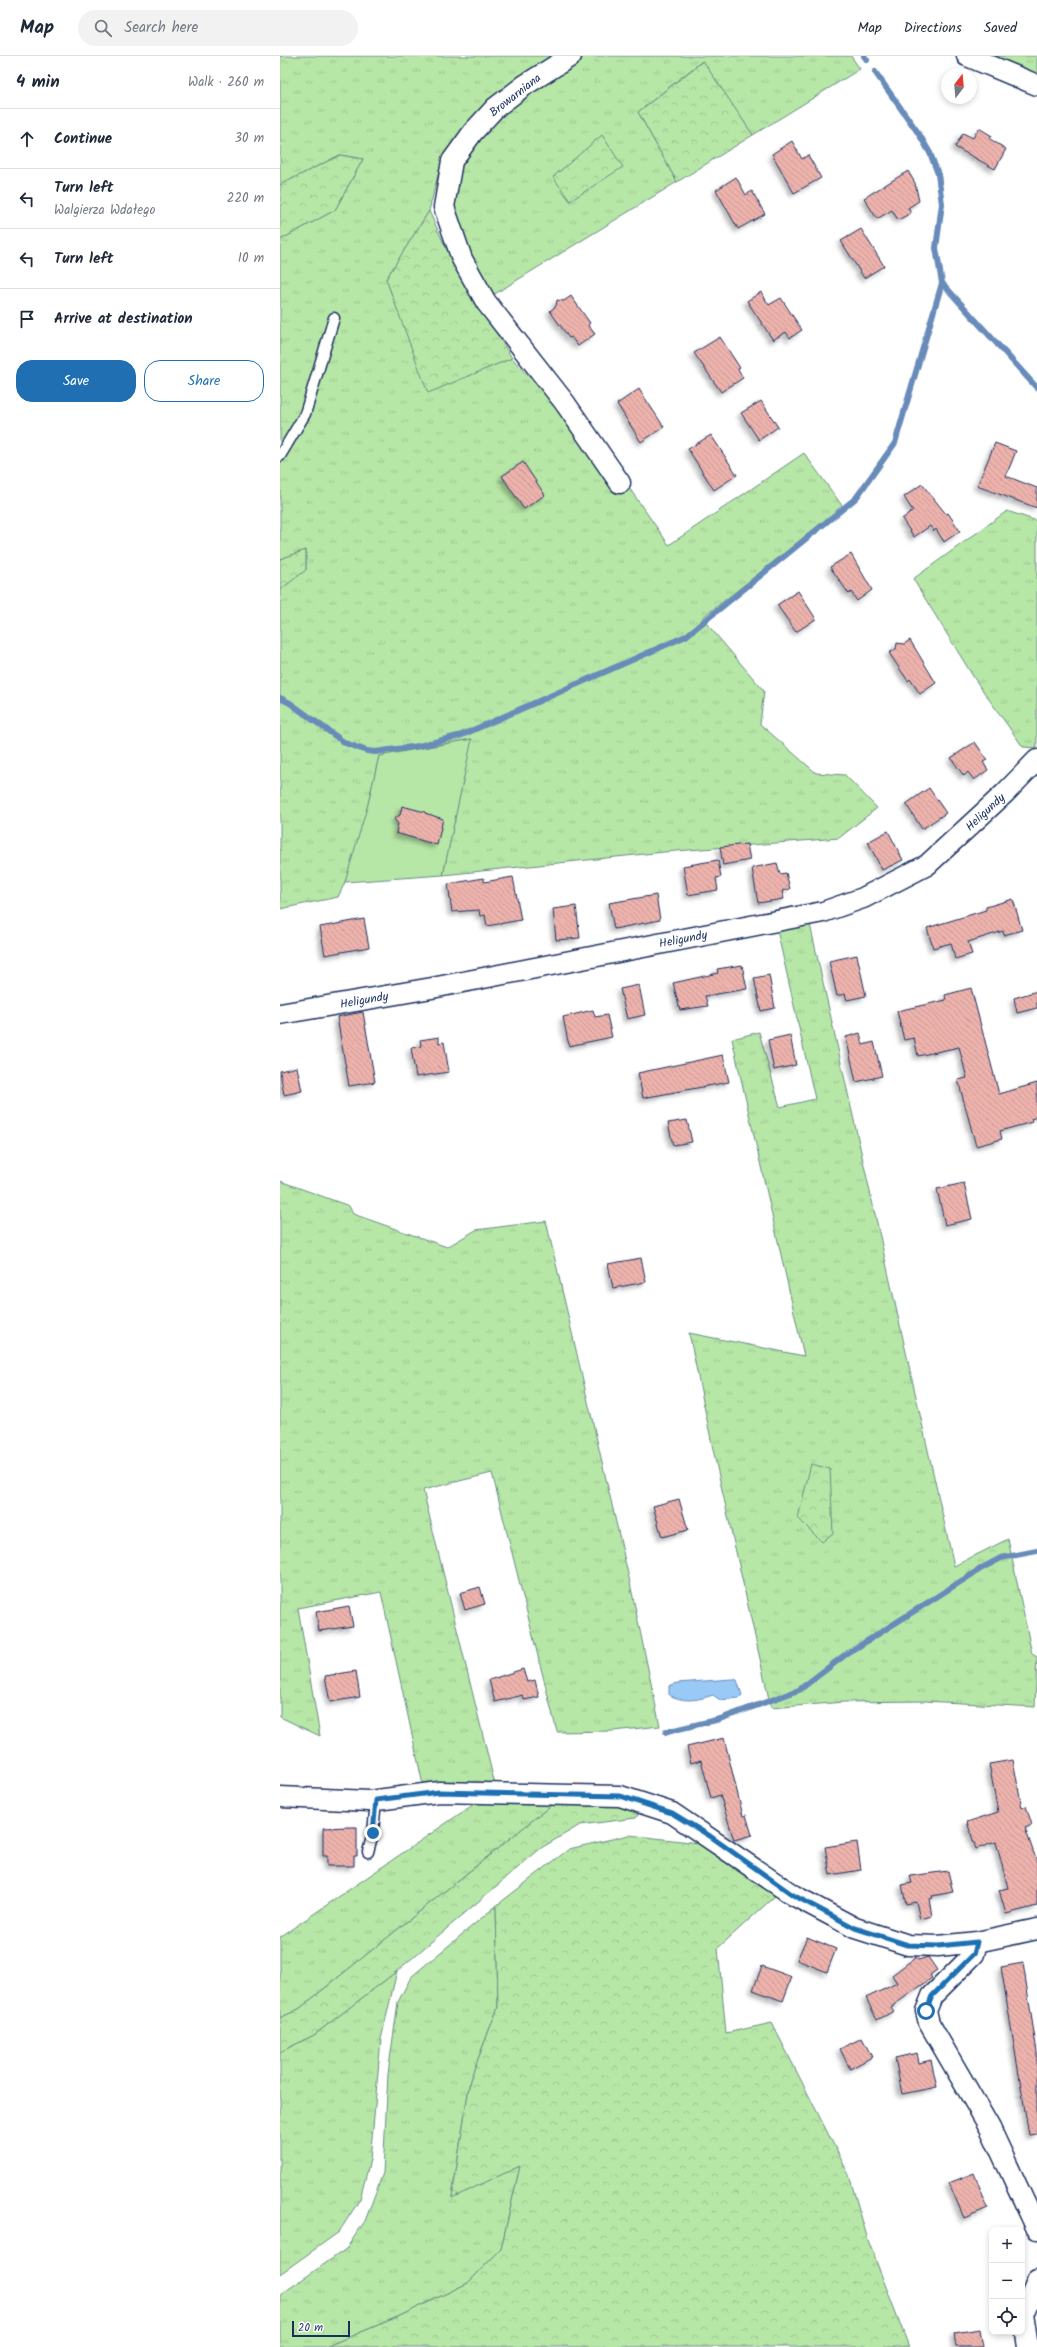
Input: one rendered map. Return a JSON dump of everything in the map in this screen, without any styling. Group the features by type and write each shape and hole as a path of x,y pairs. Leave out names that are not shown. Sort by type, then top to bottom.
{"street":[{"name":"Browarniana","path":"571,56 525,85 495,108 474,132 452,161 444,207 462,258 486,302 565,403 620,483"},
{"path":"967,56 1037,85"},
{"name":"Heligundy","path":"280,1014 432,988 823,912 863,898 927,865 1005,793 1037,760"},
{"path":"280,1797 376,1800 439,1792 620,1796 672,1813 710,1836 793,1895 855,1928 908,1945 938,1946 977,1942 1037,1929"},
{"path":"977,1942 974,1954 932,1996 926,2011 929,2023 990,2128 1037,2229"},
{"path":"1028,2347 1023,2314 1037,2281"}],"lane":[{"path":"280,456 305,414 334,318"},
{"path":"368,1852 373,1833 376,1800"}],"green space":[{"path":"280,56 551,56 490,101 471,121 440,167 429,211 386,279 429,392 512,358 627,485 669,545 804,453 843,507 702,618 764,691 760,724 816,773 845,775 877,808 839,838 664,852 443,875 471,739 379,756 357,847 345,882 338,897 280,909 280,590 306,569 306,550 280,559 280,240 335,210 363,159 340,155 280,185"},
{"path":"583,56 851,56 860,69 753,135 702,61 638,112 677,182 493,295 467,252 451,209 458,166 502,114"},
{"path":"982,56 1037,56 1037,78"},
{"path":"703,61 753,135 677,182 638,112"},
{"path":"602,135 623,167 570,201 553,177"},
{"path":"340,155 363,159 335,210 280,240 280,185"},
{"path":"429,211 454,265 512,358 428,393 386,279"},
{"path":"1007,511 1037,521 1037,748 1023,747 976,681 913,579"},
{"path":"306,550 306,570 280,590 280,559"},
{"path":"472,739 443,875 345,882 368,804 379,756"},
{"path":"809,920 954,1566 1008,1539 1032,1654 1037,1657 1035,1707 925,1701 844,1702 771,1708 714,1454 689,1333 804,1356 732,1039 759,1032 780,1107 815,1099 777,930"},
{"path":"280,1181 349,1206 353,1214 447,1247 476,1230 546,1221 629,1578 660,1726 613,1731 557,1732 492,1473 423,1490 495,1785 423,1785 381,1592 298,1608 320,1736 280,1717"},
{"path":"811,1464 830,1469 833,1533 822,1542 798,1518"},
{"path":"477,1802 554,1803 299,2009 280,2018 280,1937"},
{"path":"592,1802 642,1808 636,1818 580,1825 541,1848 397,1971 314,2035 280,2052 280,2018 299,2009 554,1803"},
{"path":"629,1835 707,1844 775,1896 718,1948 726,2033 772,2023 849,2175 868,2240 909,2347 325,2347 400,2316 468,2283 501,2249 520,2166 452,2198 470,2080 498,2007 496,1906 569,1849"},
{"path":"496,1906 498,2007 470,2080 452,2197 520,2166 501,2249 468,2283 400,2316 325,2347 280,2347 280,2295 346,2249 365,2221 383,2173 388,2074 398,2002 411,1977"},
{"path":"397,1971 381,2039 370,2160 360,2199 339,2232 280,2274 280,2052 314,2035"}],"water":[{"path":"732,1679 737,1680 742,1695 739,1698 720,1700 713,1695 686,1700 669,1695 669,1686 677,1683"}],"building":[{"path":"979,128 992,136 990,139 1006,149 995,169 955,147 963,133 973,138"},
{"path":"792,141 802,159 808,155 821,178 794,193 772,154"},
{"path":"908,171 915,183 919,201 908,208 911,213 898,220 892,210 877,219 864,198"},
{"path":"736,177 746,195 752,191 765,214 738,229 716,190"},
{"path":"861,229 884,266 864,278 841,241"},
{"path":"761,292 769,305 781,298 802,330 790,338 786,332 773,340 747,301"},
{"path":"571,296 590,323 588,325 595,334 578,346 571,337 569,338 550,311 556,306 557,300 564,301"},
{"path":"720,337 740,368 738,369 743,378 721,392 694,353"},
{"path":"639,389 664,427 641,442 617,404"},
{"path":"761,401 778,427 759,440 741,413"},
{"path":"711,435 737,475 714,490 688,449"},
{"path":"995,443 1016,451 1006,476 1037,488 1037,508 977,486"},
{"path":"523,462 545,495 524,509 502,476"},
{"path":"922,484 946,514 948,513 960,531 944,542 936,529 934,531 930,526 914,537 902,519 913,511 904,497"},
{"path":"851,554 872,590 857,601 851,592 849,594 830,567"},
{"path":"798,591 816,619 796,632 777,605"},
{"path":"910,640 936,683 920,694 910,679 908,681 889,653 896,649 897,643 904,644"},
{"path":"975,742 987,760 983,762 988,770 974,780 968,772 964,776 951,758"},
{"path":"929,788 946,813 922,829 906,804"},
{"path":"402,806 425,812 443,819 437,845 396,833 398,824 394,819 400,815"},
{"path":"888,831 903,860 882,870 868,842"},
{"path":"747,844 750,860 723,865 720,847"},
{"path":"718,860 721,877 716,878 718,890 688,895 683,866"},
{"path":"777,863 780,874 786,873 790,889 782,891 784,899 758,903 752,868"},
{"path":"513,877 521,920 487,926 485,915 480,916 479,910 452,912 448,884 484,878 484,882"},
{"path":"656,895 660,920 614,929 609,903"},
{"path":"1013,899 1022,930 1004,935 1003,931 968,942 972,954 955,959 951,943 933,948 927,928 986,910 986,907"},
{"path":"576,906 580,938 556,940 553,909"},
{"path":"364,919 369,947 325,955 320,927"},
{"path":"857,955 866,996 847,1000 845,994 837,996 829,961"},
{"path":"742,965 747,989 705,996 708,1006 680,1010 673,983 718,973 717,969"},
{"path":"769,975 775,1008 761,1011 754,978"},
{"path":"639,985 645,1015 627,1019 620,989"},
{"path":"971,988 999,1094 1037,1083 1037,1117 1031,1119 1032,1122 1000,1131 1002,1139 976,1146 958,1080 967,1078 959,1047 918,1056 914,1038 904,1040 897,1011 946,1000 945,995"},
{"path":"1037,991 1037,1008 1017,1013 1014,998"},
{"path":"593,1010 595,1017 607,1015 612,1037 569,1046 563,1017"},
{"path":"363,1012 375,1082 349,1086 337,1017"},
{"path":"860,1033 863,1045 874,1042 882,1076 856,1082 846,1037"},
{"path":"790,1035 796,1065 774,1070 768,1040"},
{"path":"439,1037 439,1043 444,1042 449,1072 416,1077 411,1048 421,1046 420,1040"},
{"path":"723,1055 729,1082 643,1098 638,1073"},
{"path":"297,1067 302,1091 284,1095 280,1071"},
{"path":"687,1120 692,1142 673,1145 668,1123"},
{"path":"964,1183 972,1219 945,1225 937,1189"},
{"path":"641,1258 646,1282 613,1288 608,1264"},
{"path":"679,1499 688,1530 662,1537 653,1506"},
{"path":"480,1587 485,1604 465,1610 460,1593"},
{"path":"349,1606 353,1626 319,1631 316,1612"},
{"path":"523,1669 527,1682 535,1680 539,1697 524,1700 523,1695 495,1702 489,1680"},
{"path":"356,1671 360,1697 330,1702 325,1676"},
{"path":"724,1738 743,1816 746,1815 752,1835 734,1840 720,1795 711,1798 701,1760 691,1763 687,1747"},
{"path":"1013,1760 1022,1808 1026,1806 1032,1825 1025,1828 1037,1862 1037,1906 1006,1914 999,1890 1008,1888 996,1842 976,1849 967,1822 998,1812 989,1764"},
{"path":"357,1827 357,1856 354,1856 354,1866 327,1866 327,1856 323,1856 323,1828"},
{"path":"857,1842 861,1870 830,1875 825,1847"},
{"path":"948,1871 953,1892 932,1896 933,1898 929,1899 932,1916 920,1919 916,1902 906,1904 902,1885 912,1883 910,1876"},
{"path":"807,1937 836,1949 827,1972 797,1960"},
{"path":"916,1957 918,1960 928,1957 937,1970 930,1975 932,1978 891,2007 894,2011 877,2020 866,1998 897,1983 892,1975"},
{"path":"1023,1963 1037,2052 1037,2134 1029,2135 1001,1967"},
{"path":"762,1966 792,1977 783,2001 753,1990"},
{"path":"862,2038 872,2057 850,2069 840,2049"},
{"path":"917,2053 919,2063 931,2060 937,2087 902,2094 895,2058"},
{"path":"974,2173 988,2208 964,2218 949,2183"},
{"path":"980,2329 983,2347 956,2347 954,2333"}],"waterway":[{"path":"864,56 867,60"},
{"path":"280,698 290,703 345,743 367,751 375,752 419,746 462,735 686,636 856,498 895,443 942,283 936,248 942,204 938,174 930,153 919,134 875,72"},
{"path":"942,283 1037,388"},
{"path":"666,1732 720,1719 799,1690 845,1655 982,1568 1001,1558 1037,1551"}],"route":[{"path":"373,1833 376,1800 439,1792 620,1796 672,1813 710,1836 793,1895 855,1928 908,1945 938,1946 977,1942 974,1954 932,1996 927,2004 926,2011"}]}
